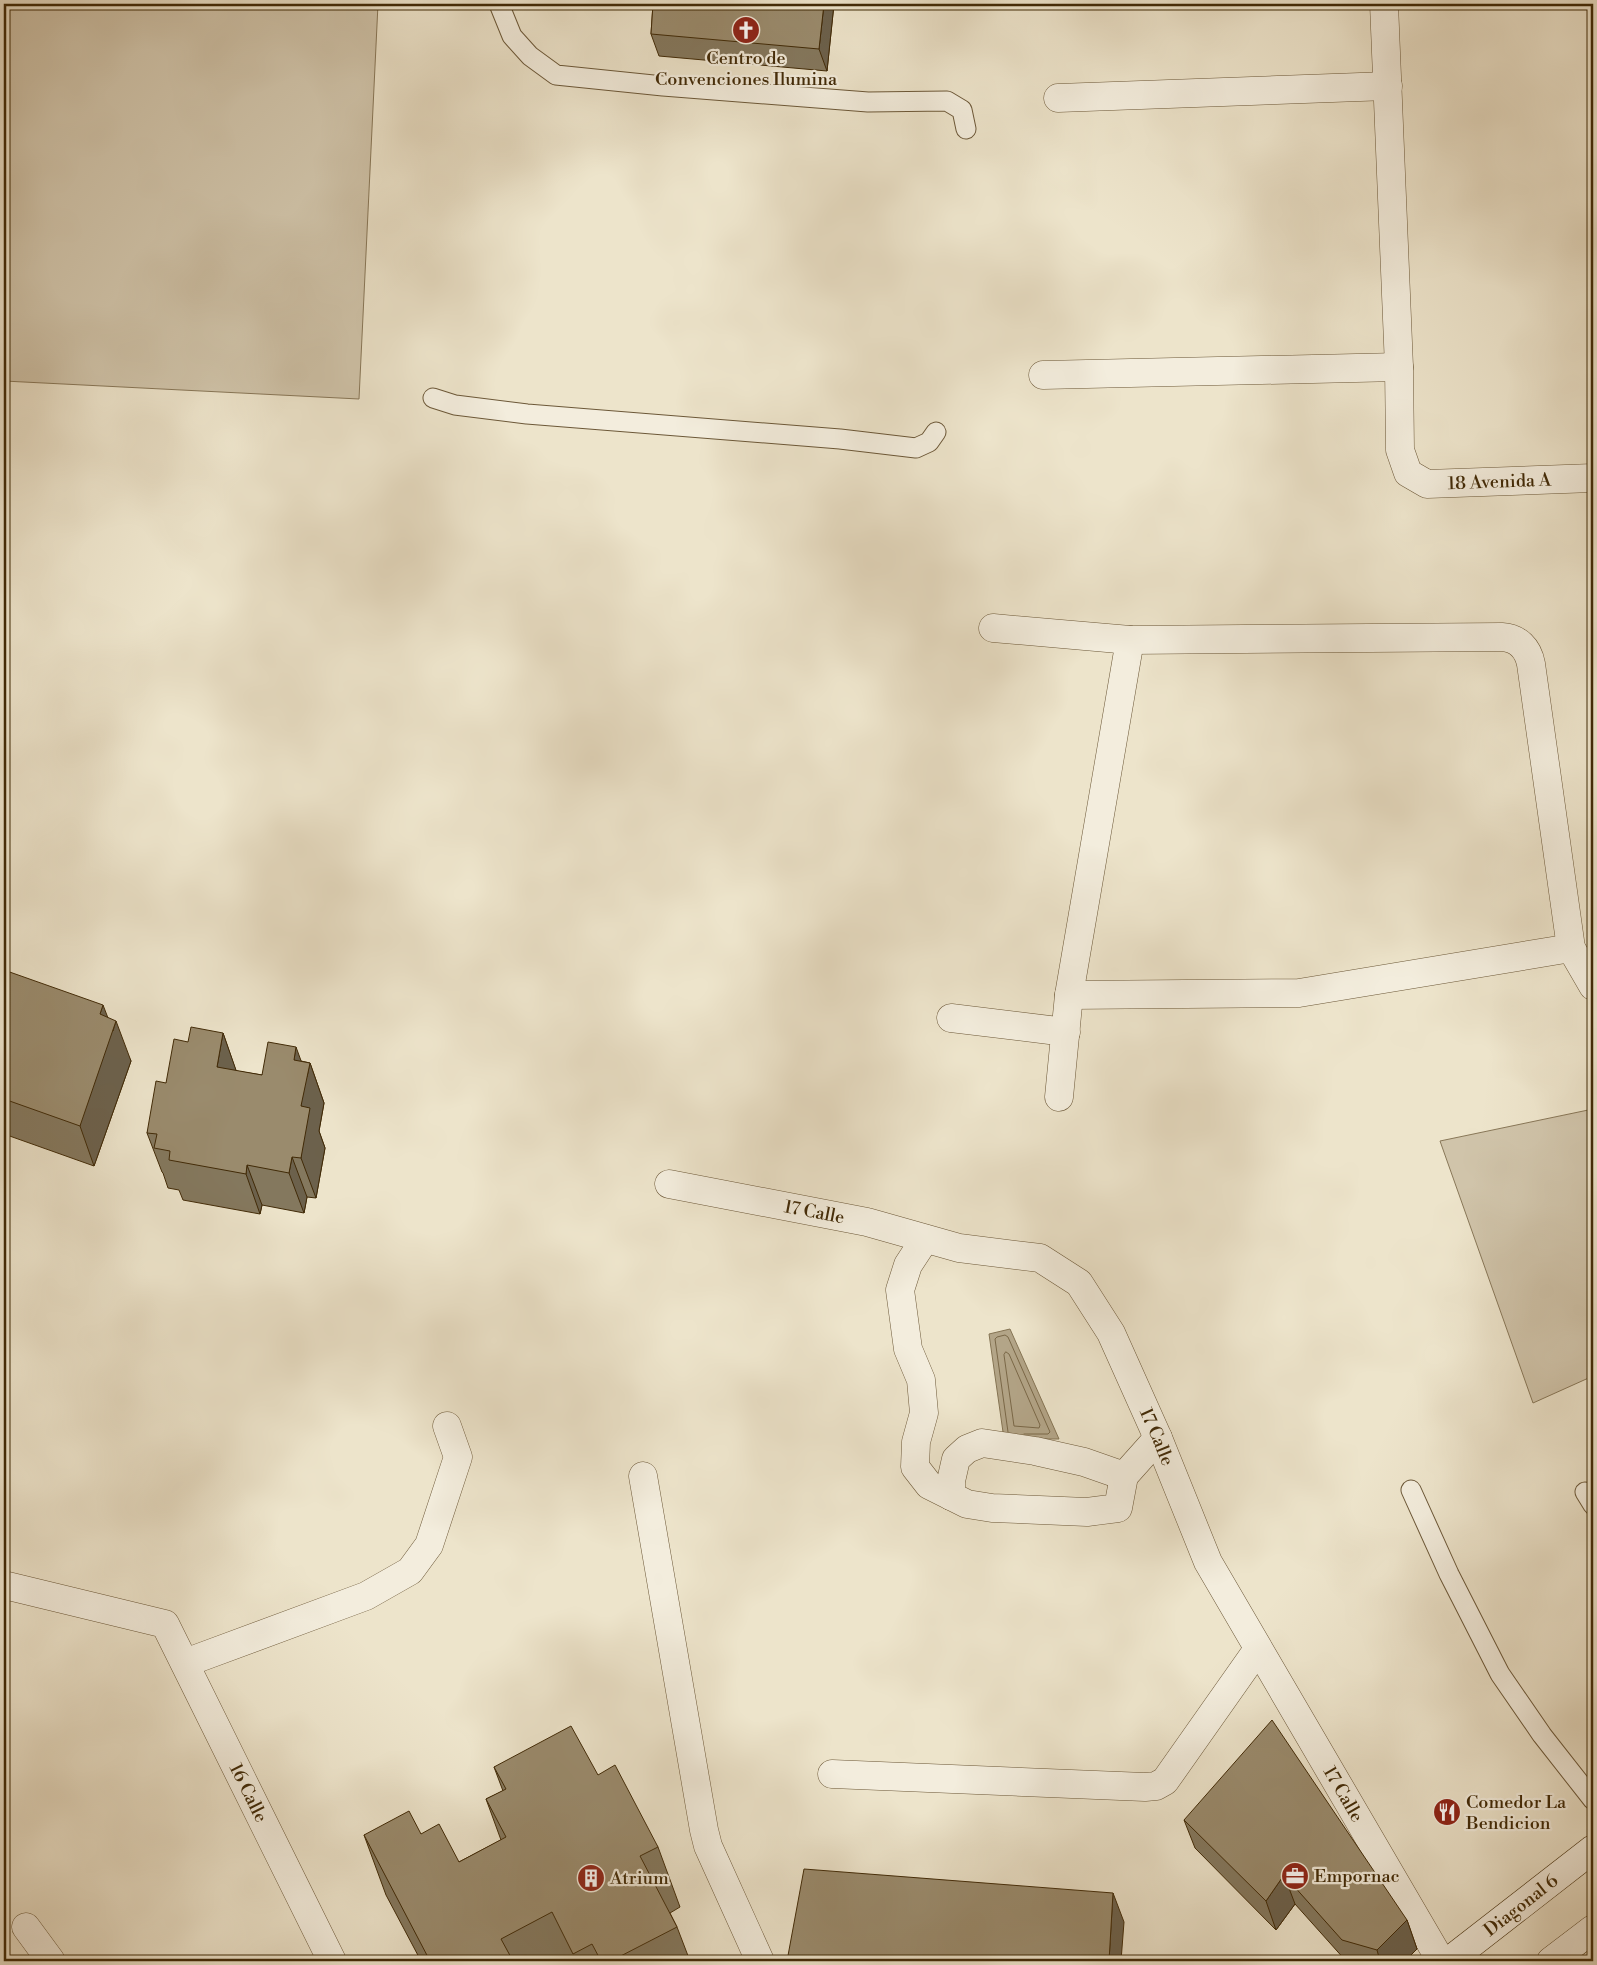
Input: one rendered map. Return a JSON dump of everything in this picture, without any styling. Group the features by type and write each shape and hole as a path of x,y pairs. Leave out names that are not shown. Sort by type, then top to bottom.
{"street":[{"path":"1043,374 1399,367 1384,4"},
{"path":"1058,98 1388,86"},
{"name":"18 Avenida A","path":"1399,367 1400,450 1408,473 1427,484 1593,478"},
{"path":"993,628 1130,640 1508,637 1520,643 1528,652 1531,664 1572,948 1593,986"},
{"path":"1059,1097 1069,996 1130,640"},
{"path":"1069,996 1299,993 1572,948"},
{"path":"950,1018 1066,1032"},
{"name":"17 Calle","path":"669,1184 867,1222 959,1248 1040,1258 1079,1283 1111,1332 1158,1438 1208,1562 1442,1961"},
{"path":"925,1239 908,1265 900,1290 908,1349 921,1380 924,1413 916,1442 915,1467 929,1485 967,1504 992,1508 1087,1512 1118,1508 1124,1476 1158,1438"},
{"path":"185,1663 366,1596 410,1572 429,1545 458,1458 447,1426"},
{"path":"951,1496 951,1480 956,1459 967,1449 982,1443 1035,1451 1084,1462 1124,1476"},
{"path":"643,1476 704,1830 708,1846 760,1961"},
{"name":"16 Calle","path":"4,1585 165,1624 332,1961"},
{"path":"832,1774 1156,1786 1165,1781 1258,1649"},
{"name":"Diagonal 6","path":"1449,1961 1593,1849"},
{"path":"26,1927 51,1961"},
{"path":"1551,1961 1593,1929"}],"lane":[{"path":"499,4 512,36 530,56 556,75 662,86 868,102 947,101 962,110 966,129"},
{"path":"433,398 455,405 527,414 840,438 916,448 929,442 936,432"},
{"path":"1410,1490 1453,1583 1500,1674 1542,1735 1593,1800"}],"shaded area":[{"path":"4,4 378,4 359,399 4,381"},
{"path":"1593,1109 1593,1376 1533,1403 1440,1141"}],"water":[{"path":"1010,1329 1059,1439 1004,1439 989,1334"}],"building":[{"name":"Centro de Convenciones Ilumina","path":"653,4 824,4 819,49 651,34"},
{"path":"4,970 103,1005 100,1014 116,1021 80,1126 4,1099"},
{"path":"191,1027 223,1033 217,1067 262,1075 268,1042 296,1047 294,1060 310,1063 301,1106 310,1108 301,1158 292,1157 289,1173 247,1165 246,1174 169,1160 170,1151 154,1148 157,1134 147,1133 156,1081 166,1083 174,1039 188,1042"},
{"name":"Empornac","path":"1272,1720 1407,1920 1377,1950 1342,1940 1284,1875 1266,1901 1184,1820"},
{"path":"571,1726 598,1775 615,1765 658,1847 640,1856 677,1927 611,1961 601,1961 592,1944 573,1954 552,1912 501,1939 513,1961 430,1961 364,1835 409,1811 421,1834 439,1824 459,1862 506,1837 486,1799 506,1789 494,1767"},
{"path":"804,1869 1113,1893 1109,1961 787,1961"}],"place":[{"name":"Centro de Convenciones Ilumina","path":"746,30"},
{"name":"Comedor La Bendicion","path":"1447,1812"},
{"name":"Empornac","path":"1295,1876"},
{"name":"Atrium","path":"591,1878"}]}
